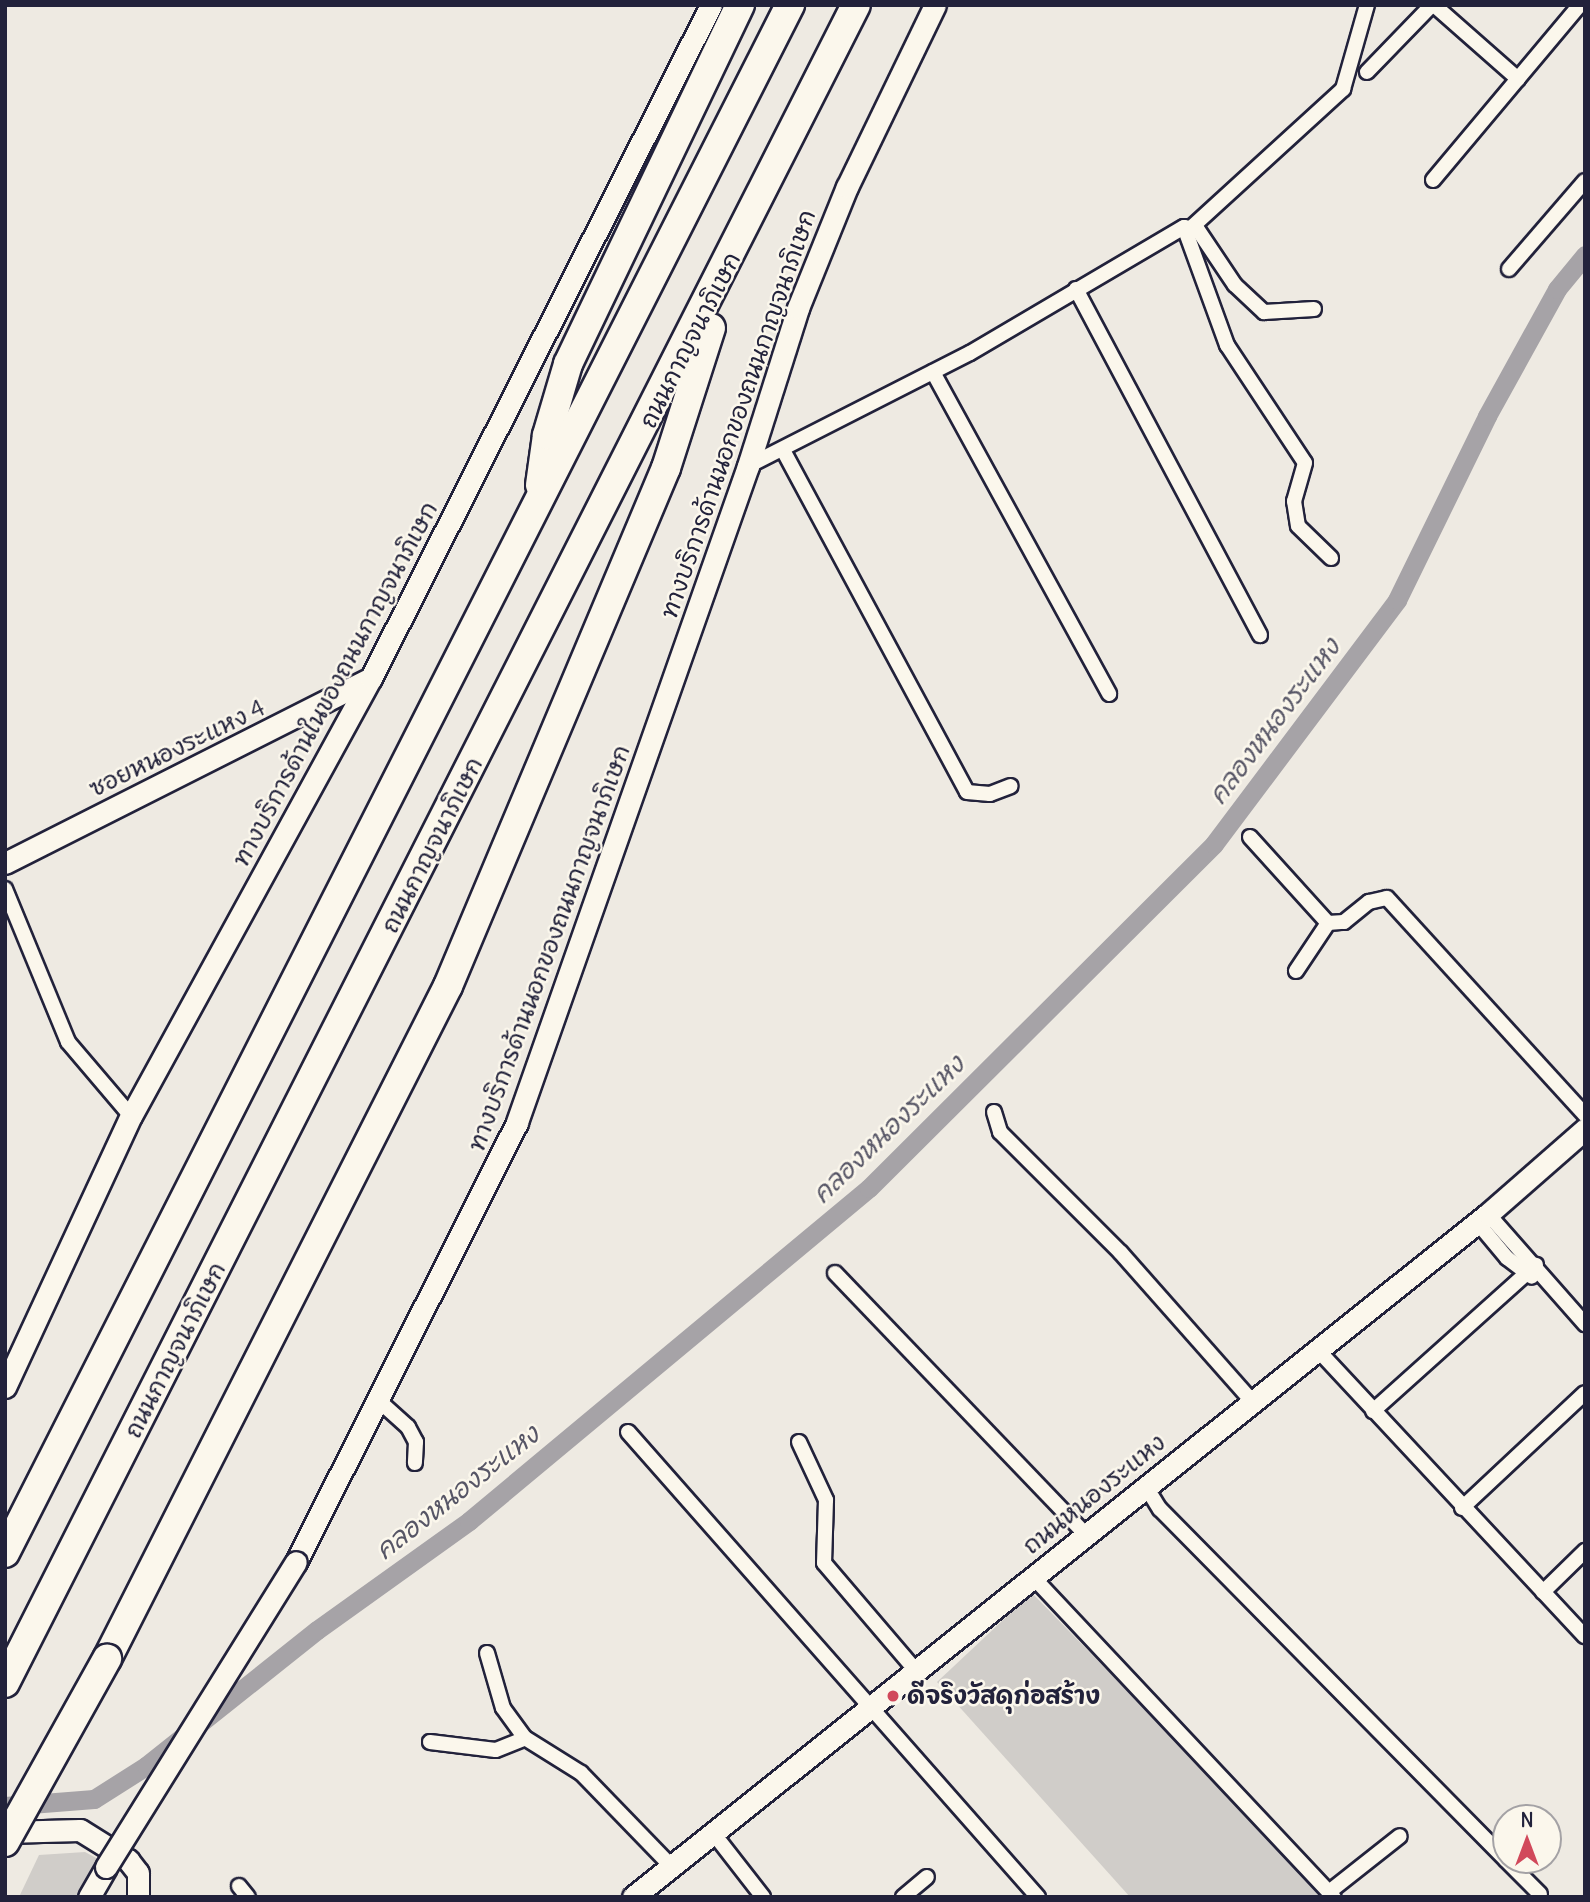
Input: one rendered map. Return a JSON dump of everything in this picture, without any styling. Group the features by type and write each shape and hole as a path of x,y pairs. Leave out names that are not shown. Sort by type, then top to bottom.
{"highway":[{"path":"537,509 547,435 568,364 740,5"},
{"path":"5,1553 537,509 790,5"},
{"name":"ถนนกาญจนาภิเษก","path":"5,1683 738,246 856,5"},
{"path":"5,1842 107,1659 448,986 666,468 738,246"}],"main road":[{"name":"ทางบริการด้านในของถนนกาญจนาภิเษก","path":"5,1387 131,1116 371,678 711,5"},
{"name":"ทางบริการด้านนอกของถนนกาญจนาภิเษก","path":"89,1897 296,1562 517,1122 828,232 935,5"},
{"name":"ซอยหนองระแหง 4","path":"5,863 371,678"},
{"name":"ถนนหนองระแหง","path":"633,1897 873,1708 1316,1348 1482,1218 1585,1129"},
{"path":"5,1832 80,1830 128,1860 138,1873 138,1897"}],"street":[{"path":"748,466 933,372 1188,227 1343,89 1367,5"},
{"path":"1367,72 1433,5 1518,79"},
{"path":"1433,180 1580,5"},
{"path":"1509,269 1585,181"},
{"path":"1188,227 1207,240 1250,303 1285,315 1314,309"},
{"path":"1188,227 1227,345 1305,463 1294,501 1298,526 1331,558"},
{"path":"1076,289 1260,635"},
{"path":"933,372 1109,694"},
{"path":"783,450 967,792 990,794 1011,786"},
{"path":"1251,837 1328,923"},
{"path":"5,889 68,1042 131,1116"},
{"path":"1328,923 1344,922 1369,902 1387,898 1585,1115"},
{"path":"1296,971 1328,923"},
{"path":"994,1112 1000,1132 1121,1253 1252,1401"},
{"path":"1482,1218 1585,1324"},
{"path":"835,1273 1086,1535"},
{"path":"1373,1411 1534,1273"},
{"path":"1316,1348 1462,1508 1585,1636"},
{"path":"1462,1508 1585,1393"},
{"path":"377,1400 408,1427 416,1442 415,1463"},
{"path":"628,1432 1038,1897"},
{"path":"799,1442 826,1500 824,1563 917,1672"},
{"path":"1146,1487 1160,1509 1492,1846"},
{"path":"1543,1592 1585,1551"},
{"path":"1033,1577 1332,1895 1401,1836"},
{"path":"486,1653 503,1708 525,1738 581,1773 672,1867"},
{"path":"430,1742 496,1750 525,1738"},
{"path":"714,1835 763,1897"},
{"path":"1520,1874 1541,1895"},
{"path":"903,1897 928,1877"}],"shaded area":[{"path":"1032,1593 1328,1897 1130,1897 937,1682"},
{"path":"85,1852 100,1860 78,1897 19,1897 39,1855"}],"waterway":[{"name":"คลองหนองระแหง","path":"5,1806 94,1799 146,1766 317,1630 469,1521 869,1188 1214,844 1397,600 1487,416 1557,289 1585,255"}],"place":[{"name":"ดีจริงวัสดุก่อสร้าง","path":"893,1696"}]}
